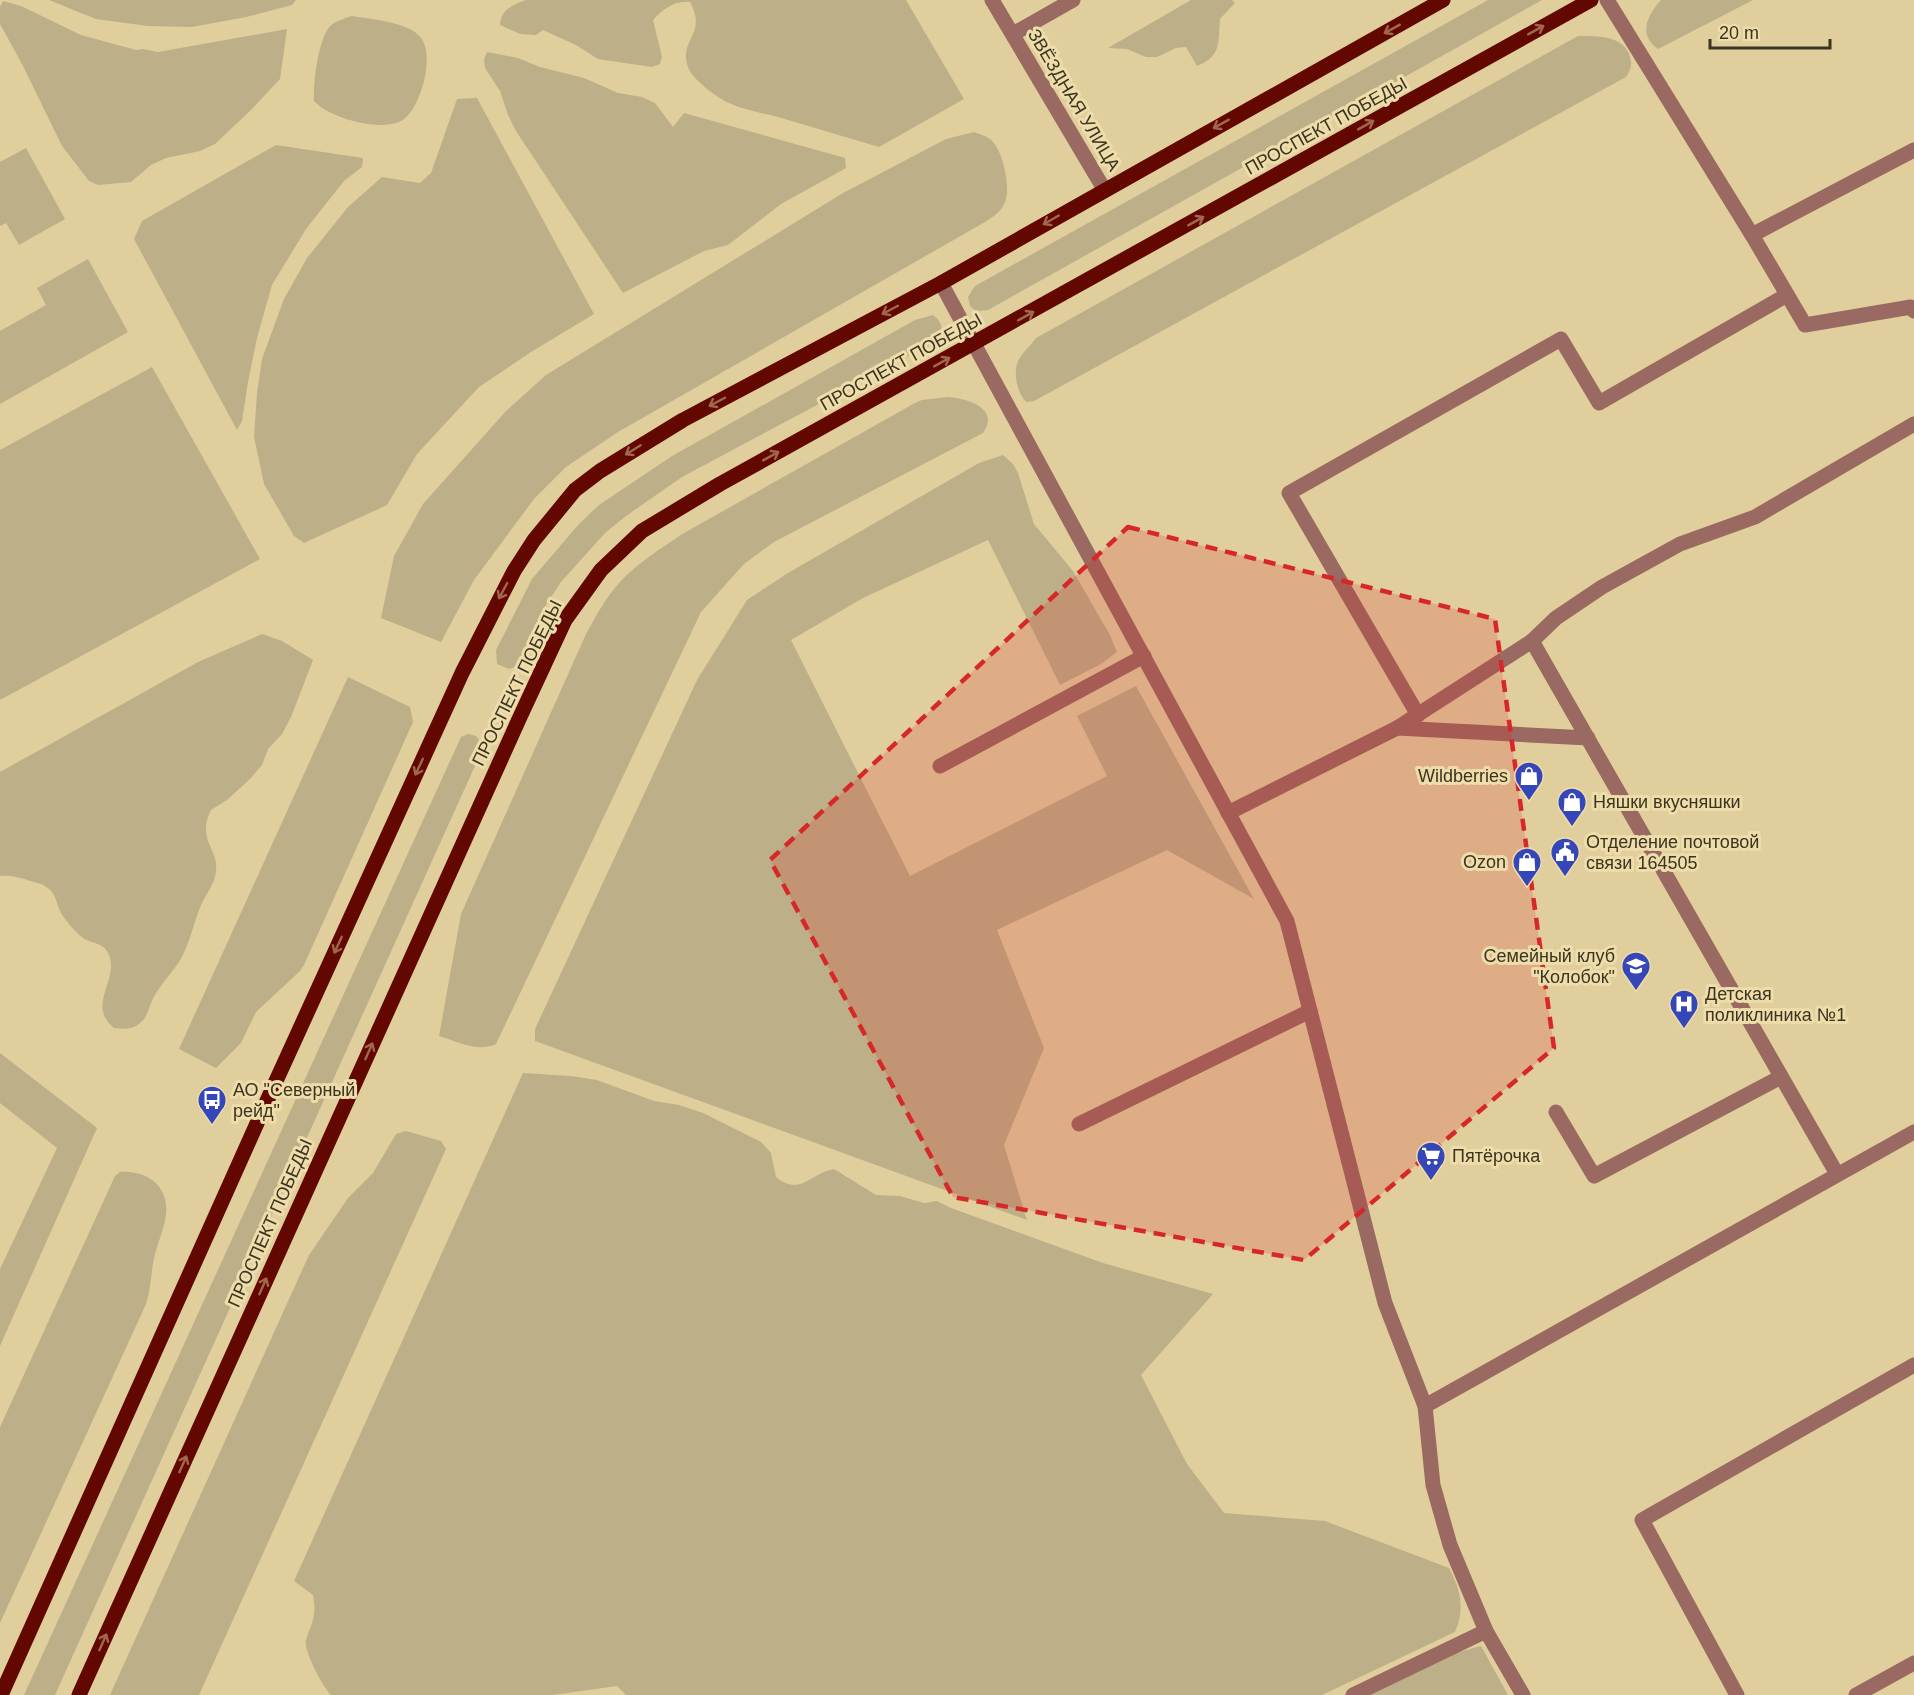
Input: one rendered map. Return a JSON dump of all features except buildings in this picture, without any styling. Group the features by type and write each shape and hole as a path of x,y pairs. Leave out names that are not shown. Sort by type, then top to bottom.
{"main road":[{"path":"1,1695 275,1082 462,673 513,572 534,540 575,490 600,471 683,420 941,283 1104,189 1443,0"},
{"name":"ПРОСПЕКТ ПОБЕДЫ","path":"79,1695 515,726 565,620 601,570 642,531 720,484 1591,0"}],"street":[{"name":"ЗВЁЗДНАЯ УЛИЦА","path":"992,0 1104,189"},
{"path":"1012,34 1073,0"},
{"path":"1607,0 1752,235 1804,325 1911,307 1914,311"},
{"path":"1752,235 1914,150"},
{"path":"941,283 1287,921 1385,1303 1425,1406 1433,1485 1450,1545 1486,1631 1523,1695"},
{"path":"1418,715 1289,493 1561,339 1599,403 1787,295"},
{"path":"1228,813 1397,728 1532,641 1556,618 1619,578 1680,544 1755,517 1914,424"},
{"path":"1532,641 1837,1174"},
{"path":"940,766 1144,656"},
{"path":"1397,728 1588,738"},
{"path":"1079,1124 1310,1011"},
{"path":"1556,1112 1594,1176 1781,1077"},
{"path":"1425,1406 1914,1132"},
{"path":"1737,1695 1642,1520 1914,1365"},
{"path":"1353,1695 1486,1631"},
{"path":"1856,1695 1914,1663"}],"highlighted area":[{"path":"1128,527 1495,619 1554,1048 1304,1260 953,1197 770,860"}],"shaded area":[{"path":"49,0 296,0 292,5 246,17 192,27 148,26 96,19"},
{"path":"526,0 906,0 964,99 879,147 741,108 712,93 694,77 688,67 687,50 696,22 690,2 679,2 670,6 653,20 662,57 660,64 652,67 598,59 576,45 543,30 536,35 520,34 500,25 508,9"},
{"path":"1191,0 1232,0 1235,3 1220,19 1215,53 1205,62 1197,66 1186,47 1176,48 1157,57 1146,57 1127,49 1108,48"},
{"path":"1488,0 1542,0 988,310 976,311 970,306 968,297 975,286"},
{"path":"1661,0 1753,0 1658,49 1646,31 1649,18"},
{"path":"3,1 21,6 81,35 136,50 158,52 287,29 280,79 215,144 200,151 166,158 151,165 131,182 98,185 89,181 62,146 0,24 0,7"},
{"path":"352,16 399,25 408,28 421,38 427,56 424,80 416,104 404,119 384,125 357,122 332,113 314,101 314,84 322,41 332,24"},
{"path":"1578,36 1607,38 1620,43 1629,54 1631,61 1626,77 1034,401 1026,402 1023,398 1017,383 1018,361 1036,338"},
{"path":"487,52 518,58 540,67 584,78 618,93 642,97 655,103 673,127 684,113 845,158 846,168 781,204 728,245 704,251 623,293 516,131 500,91 485,68 484,59"},
{"path":"477,98 594,314 479,387 417,454 387,505 304,543 294,536 264,484 254,437 262,359 284,299 307,258 348,207 382,177 420,183 431,173 457,99"},
{"path":"974,132 991,140 999,152 1005,169 1007,196 994,216 618,432 566,467 534,499 474,580 441,642 381,618 394,556 423,504 506,411 546,375 843,193 946,139"},
{"path":"276,145 363,158 362,167 344,181 306,229 272,285 257,338 242,421 237,430 134,239 142,221"},
{"path":"26,148 65,219 19,245 6,223 0,226 0,162"},
{"path":"88,259 128,332 0,404 0,331 46,305 37,288"},
{"path":"933,315 940,322 942,330 941,337 935,342 682,477 626,516 605,533 561,582 544,608 521,665 509,669 497,664 496,650 532,579 578,525 599,505 672,456 915,320"},
{"path":"152,367 260,559 0,700 0,450"},
{"path":"947,397 963,399 984,410 987,424 983,433 774,542 744,564 701,612 496,1044 475,1047 439,1036 461,914 586,634 615,588 642,562 684,533 915,403"},
{"path":"1003,455 1013,464 1018,473 1034,524 1073,571 1110,635 1117,652 1101,664 1060,685 988,540 863,598 791,640 910,876 1107,776 1077,716 1136,686 1254,899 1167,850 997,930 1044,1048 1004,1145 1027,1220 535,1041 535,1029 697,680 747,600 788,573 979,463"},
{"path":"262,634 282,641 313,660 291,717 282,734 268,749 262,765 227,800 211,810 206,829 216,863 215,876 201,905 182,957 158,990 143,1020 131,1028 114,1028 106,1019 103,1011 111,965 107,951 101,945 83,938 74,930 61,913 49,888 21,878 0,876 0,772 198,662"},
{"path":"348,677 410,707 413,722 304,965 256,1012 241,1043 216,1068 179,1049"},
{"path":"468,734 476,736 484,746 55,1695 24,1695 461,737"},
{"path":"0,1053 97,1128 0,1346 0,1269 57,1148 0,1103"},
{"path":"523,1073 597,1080 654,1101 679,1105 703,1113 761,1142 771,1153 776,1177 785,1183 799,1184 834,1169 876,1195 900,1196 924,1203 937,1201 1103,1263 1213,1294 1141,1375 1187,1464 1224,1513 1325,1521 1449,1568 1459,1592 1461,1607 1455,1632 1322,1695 626,1695 617,1686 553,1695 331,1695 314,1668 306,1645 314,1614 313,1595 294,1581"},
{"path":"406,1131 441,1141 446,1149 199,1695 110,1695 309,1255 348,1198 373,1173 396,1134"},
{"path":"120,1172 141,1174 149,1178 162,1191 165,1200 165,1221 154,1258 148,1298 0,1623 0,1427 115,1176"},
{"path":"1481,1646 1508,1695 1369,1695 1455,1653"}],"place":[{"name":"Wildberries","path":"1529,802"},
{"name":"Няшки вкусняшки","path":"1572,828"},
{"name":"Отделение почтовой связи 164505","path":"1565,878"},
{"name":"Ozon","path":"1527,888"},
{"name":"Семейный клуб \"Колобок\"","path":"1636,992"},
{"name":"Детская поликлиника №1","path":"1684,1030"},
{"name":"АО \"Северный рейд\"","path":"212,1126"},
{"name":"Пятёрочка","path":"1431,1182"}]}
